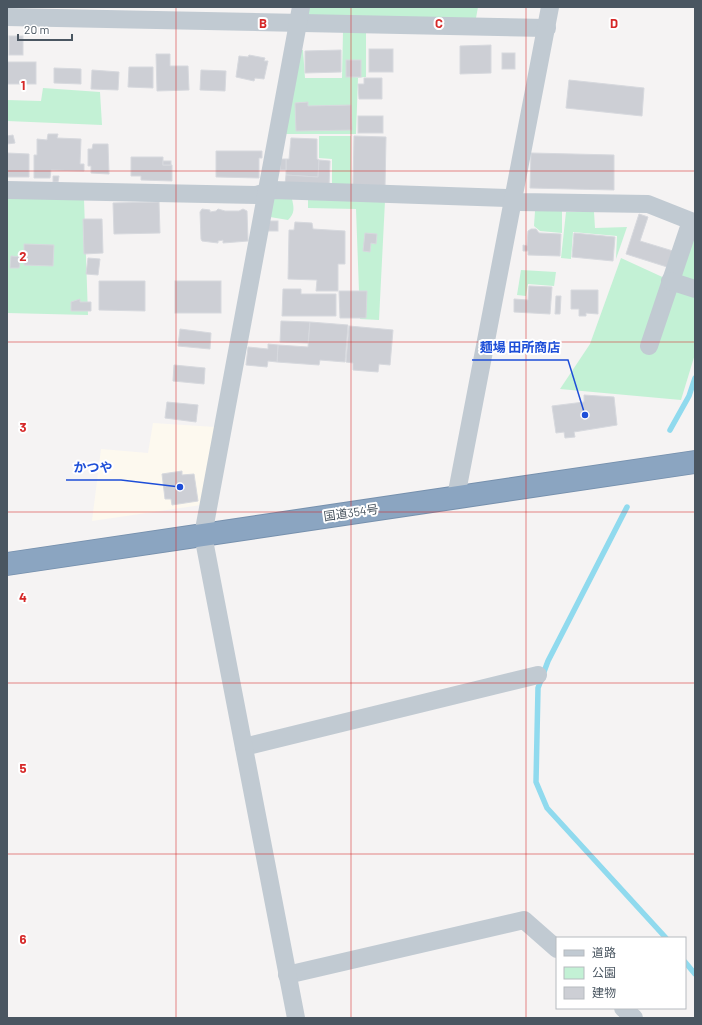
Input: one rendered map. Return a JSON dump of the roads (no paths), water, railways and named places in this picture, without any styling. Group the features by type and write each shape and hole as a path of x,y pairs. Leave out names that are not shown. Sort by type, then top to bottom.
{"highway":[{"name":"国道354号","path":"7,564 695,462"}],"street":[{"path":"456,497 550,7"},
{"path":"7,17 299,15 546,28"},
{"path":"296,1018 203,535 299,15"},
{"path":"7,190 256,195 273,190 281,190 648,204 691,221 649,346"},
{"path":"670,281 695,289"},
{"path":"244,747 538,675"},
{"path":"287,975 524,920 556,948"},
{"path":"624,1009 634,1018"}],"waterway":[{"path":"670,430 689,396 695,378"},
{"path":"627,507 548,661 538,688 536,782 547,808 665,937"},
{"path":"686,963 695,974"}],"place":[{"name":"麺場 田所商店","path":"585,415"},
{"name":"かつや","path":"180,487"}]}
